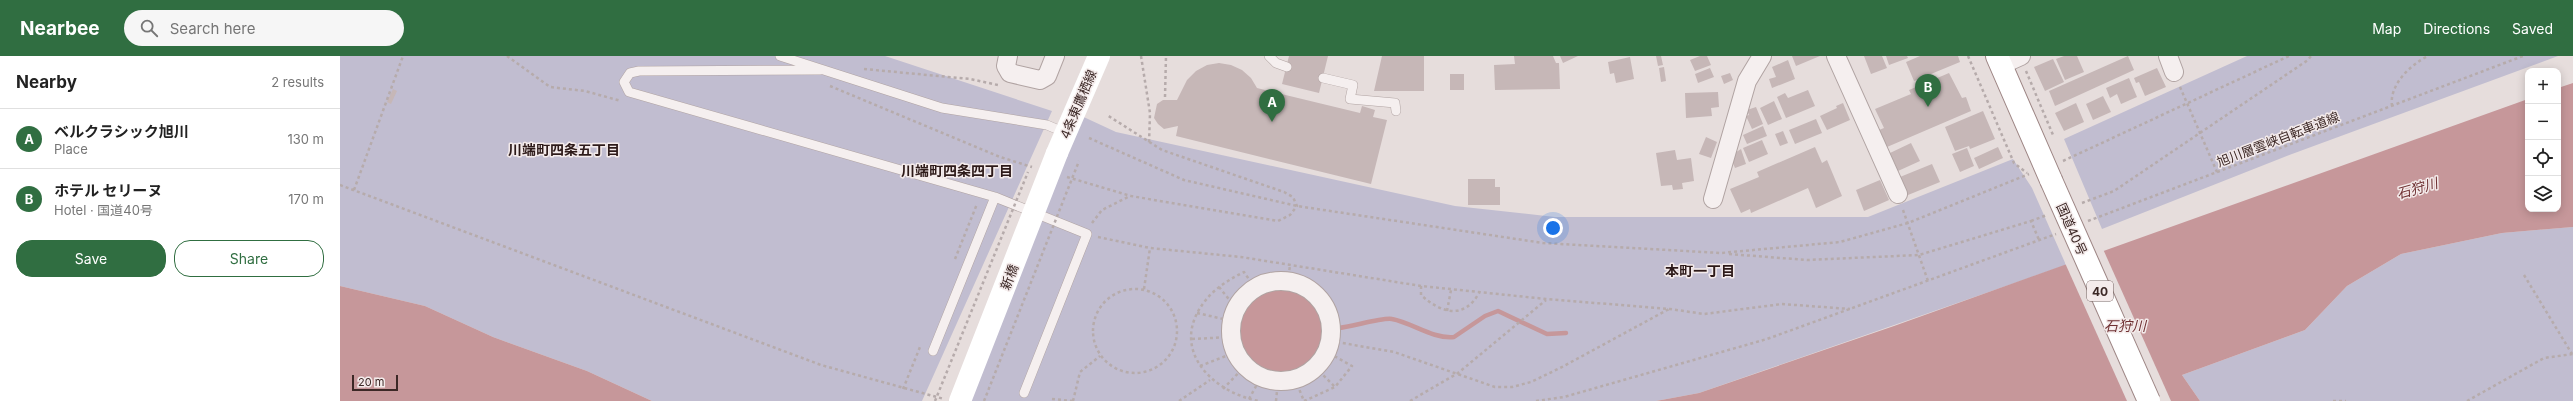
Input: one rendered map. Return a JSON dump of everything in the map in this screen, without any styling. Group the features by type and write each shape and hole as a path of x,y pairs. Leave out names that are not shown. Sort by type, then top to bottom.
{"main road":[{"name":"4条東鷹栖線","path":"1057,153 1099,56"},
{"name":"国道40号","path":"1999,61 2041,180 2149,401"},
{"name":"新橋","path":"960,401 1057,153"}],"street":[{"path":"1008,56 1006,66 1010,72 1040,80 1047,76 1055,56"},
{"path":"1713,199 1747,80 1762,56"},
{"path":"1836,56 1899,198"},
{"path":"1999,61 2021,56"},
{"path":"1289,273 1320,299 1330,322 1329,346 1315,368 1278,379 1236,337 1255,288 1289,273"}],"lane":[{"path":"780,56 942,108 1047,125 1066,133"},
{"path":"1269,56 1276,63 1287,67"},
{"path":"820,70 639,71 630,73 624,82 629,92 995,197 1087,234 1024,393"},
{"path":"1323,78 1353,85 1350,99 1395,103 1396,111"},
{"path":"933,351 995,197"}],"path":[{"path":"354,190 403,56"},
{"path":"507,56 550,88 586,91 629,103"},
{"path":"1141,56 1150,113 1149,144"},
{"path":"1164,97 1166,56"},
{"path":"1968,56 2014,163 2029,174 2041,180"},
{"path":"2062,161 2289,56"},
{"path":"2079,204 2114,191 2311,56"},
{"path":"2392,106 2392,91 2413,66 2428,56"},
{"name":"旭川層雲峡自転車道線","path":"2083,223 2524,56"},
{"path":"820,70 826,83 832,87 1000,157 1036,168"},
{"path":"863,70 970,79 1005,86"},
{"path":"2174,71 2217,172"},
{"path":"1106,115 1149,144 1284,192 1293,197 1296,206"},
{"path":"1089,138 1184,180 1296,206 1543,243 1721,253 1807,260 1919,255 2051,214"},
{"path":"934,401 1032,160"},
{"path":"984,401 1079,161"},
{"path":"1721,253 1840,242 1908,223 2029,174"},
{"path":"1065,176 1131,196 1278,221 1290,215 1296,206"},
{"path":"340,184 821,365 948,400"},
{"path":"1131,196 1097,213 1087,234 1116,243 1241,257 1289,273 1479,293 1670,309 1704,314 1782,304 1853,309"},
{"path":"1899,198 1928,281"},
{"path":"952,266 977,204 970,201"},
{"path":"2031,221 2039,240"},
{"path":"1536,401 1564,397 1767,339 1853,309 2061,232"},
{"path":"1144,289 1150,248"},
{"path":"1255,288 1244,272 1209,296 1197,313 1192,339 1200,366 1210,380 1223,389 1249,399 1259,401"},
{"path":"2467,401 2544,358 2573,355 2524,275"},
{"path":"1421,286 1421,295 1432,305 1447,311 1464,309 1473,303 1479,293"},
{"path":"1219,288 1236,337 1223,389"},
{"path":"1131,289 1144,289 1156,294 1167,303 1174,315 1177,328 1176,342 1171,354 1162,364 1150,371 1136,374 1123,372 1110,366 1100,356 1094,345 1092,332 1094,320 1099,308 1118,292 1131,289"},
{"path":"1447,311 1451,290"},
{"path":"1410,401 1458,373 1546,299"},
{"path":"1329,346 1394,352 1458,373 1494,387 1522,385 1562,367 1670,309"},
{"path":"1197,313 1236,337"},
{"path":"1192,339 1236,337"},
{"path":"1200,366 1236,337"},
{"path":"904,389 921,346"},
{"path":"1278,379 1304,401 1325,394 1335,387 1352,366 1329,346"},
{"path":"1052,399 1073,401 1080,372 1100,356"},
{"path":"1315,368 1335,387"},
{"path":"1249,399 1278,379"},
{"path":"1276,401 1278,379"},
{"path":"1179,401 1210,380"},
{"path":"2333,401 2346,401"}],"shaded area":[{"path":"340,56 885,56 1052,111 922,401 652,401 587,371 493,337 425,306 340,286"},
{"path":"2247,56 2558,56 2292,154 2102,229 2064,139"},
{"path":"1075,113 1116,132 1455,206 1555,217 1868,217 2013,159 2032,188 2066,265 1699,393 1656,401 960,401"},
{"path":"2573,227 2573,401 2200,401 2182,375 2305,330 2347,286 2401,254 2502,233"}],"water":[{"name":"石狩川","path":"2573,83 2573,227 2502,233 2401,254 2347,286 2305,330 2182,375 2200,401 1656,401 1699,393 1894,326 2525,100 2525,212 2561,212 2561,87"},
{"path":"340,286 425,306 493,337 587,371 652,401 340,401"},
{"path":"1282,286 1299,290 1314,299 1323,314 1327,331 1323,348 1314,363 1299,372 1282,376 1265,372 1250,363 1241,348 1237,331 1241,314 1250,299 1265,290"}],"pier":[{"path":"2103,249 2171,401 2127,401 2065,263"}],"building":[{"path":"1289,56 1328,56 1319,93 1282,84"},
{"path":"1382,56 1424,56 1424,91 1374,91"},
{"path":"1514,56 1553,56 1556,63 1559,63 1560,89 1495,90 1494,65 1515,64"},
{"path":"1560,56 1578,56 1563,63"},
{"path":"1656,56 1661,56 1663,65 1658,66"},
{"path":"1700,56 1707,56 1711,65 1695,71 1690,60"},
{"path":"1792,56 1820,56 1796,66"},
{"path":"1864,56 1882,56 1887,68 1871,74"},
{"path":"1886,56 1907,56 1908,58 1889,65"},
{"path":"1920,56 1958,56 1960,62 1914,81 1906,62"},
{"path":"2064,56 2077,56 2084,72 2065,80 2056,59"},
{"path":"2128,56 2134,70 2055,106 2049,91"},
{"path":"1630,57 1634,79 1616,83 1614,73 1610,74 1608,62"},
{"path":"2053,59 2064,82 2045,91 2034,67"},
{"path":"1788,60 1795,79 1772,88 1769,79 1776,77 1772,67"},
{"path":"1219,63 1231,65 1242,70 1251,78 1257,88 1360,113 1362,106 1375,110 1373,117 1387,120 1371,184 1176,136 1178,126 1164,129 1158,124 1154,118 1157,104 1163,100 1177,100 1187,80 1196,71 1207,65"},
{"path":"1664,67 1666,81 1661,82 1659,68"},
{"path":"1710,68 1714,77 1698,83 1695,74"},
{"path":"2157,68 2166,87 2145,96 2139,82 2136,83 2134,78"},
{"path":"1730,73 1733,80 1724,84 1721,76"},
{"path":"1949,73 1962,98 1966,97 1971,111 1887,147 1879,130 1884,128 1875,109 1911,94 1909,90"},
{"path":"1450,74 1464,74 1464,90 1450,90"},
{"path":"2129,78 2137,97 2121,104 2117,94 2110,98 2106,88"},
{"path":"393,89 397,91 391,104 387,102"},
{"path":"1808,90 1815,106 1786,118 1777,97 1785,93 1788,98"},
{"path":"1718,92 1719,107 1711,108 1712,116 1686,118 1685,93"},
{"path":"2103,96 2111,112 2093,120 2086,104"},
{"path":"1774,101 1782,119 1768,125 1760,108"},
{"path":"1843,103 1850,120 1827,130 1820,116 1837,108 1836,106"},
{"path":"2076,103 2084,122 2064,131 2055,113"},
{"path":"1756,107 1763,124 1752,129 1746,116 1749,115 1747,110"},
{"path":"1983,111 1995,139 1970,149 1969,146 1955,151 1945,127"},
{"path":"1816,119 1822,133 1795,144 1789,130"},
{"path":"1763,126 1767,136 1747,144 1743,135"},
{"path":"1783,131 1788,143 1780,146 1775,134"},
{"path":"1706,137 1717,142 1711,158 1699,154"},
{"path":"1762,140 1768,154 1749,162 1743,148"},
{"path":"1911,143 1920,161 1898,171 1890,153"},
{"path":"1815,147 1822,163 1827,160 1842,196 1816,208 1808,188 1751,213 1750,209 1741,213 1730,189 1759,177 1757,172"},
{"path":"1998,147 2003,158 1979,169 1974,158"},
{"path":"1967,148 1974,166 1960,172 1952,154"},
{"path":"1741,149 1746,164 1735,168 1730,156"},
{"path":"1675,150 1677,160 1691,158 1694,181 1682,183 1683,189 1673,190 1672,185 1661,186 1656,153"},
{"path":"1932,164 1940,182 1908,195 1900,177"},
{"path":"1468,179 1495,179 1495,187 1500,187 1500,205 1468,205"},
{"path":"1880,180 1889,200 1864,211 1856,190"}],"waterway":[{"path":"1338,328 1382,319 1392,319 1438,336 1454,337 1485,316 1498,311 1547,334 1566,333"}],"place":[{"name":"ホテル セリーヌ","path":"1928,107"},
{"name":"ベルクラシック旭川","path":"1272,122"}],"district":[{"name":"川端町四条五丁目","path":"564,149"},
{"name":"川端町四条四丁目","path":"957,170"},
{"name":"本町一丁目","path":"1700,270"}]}
